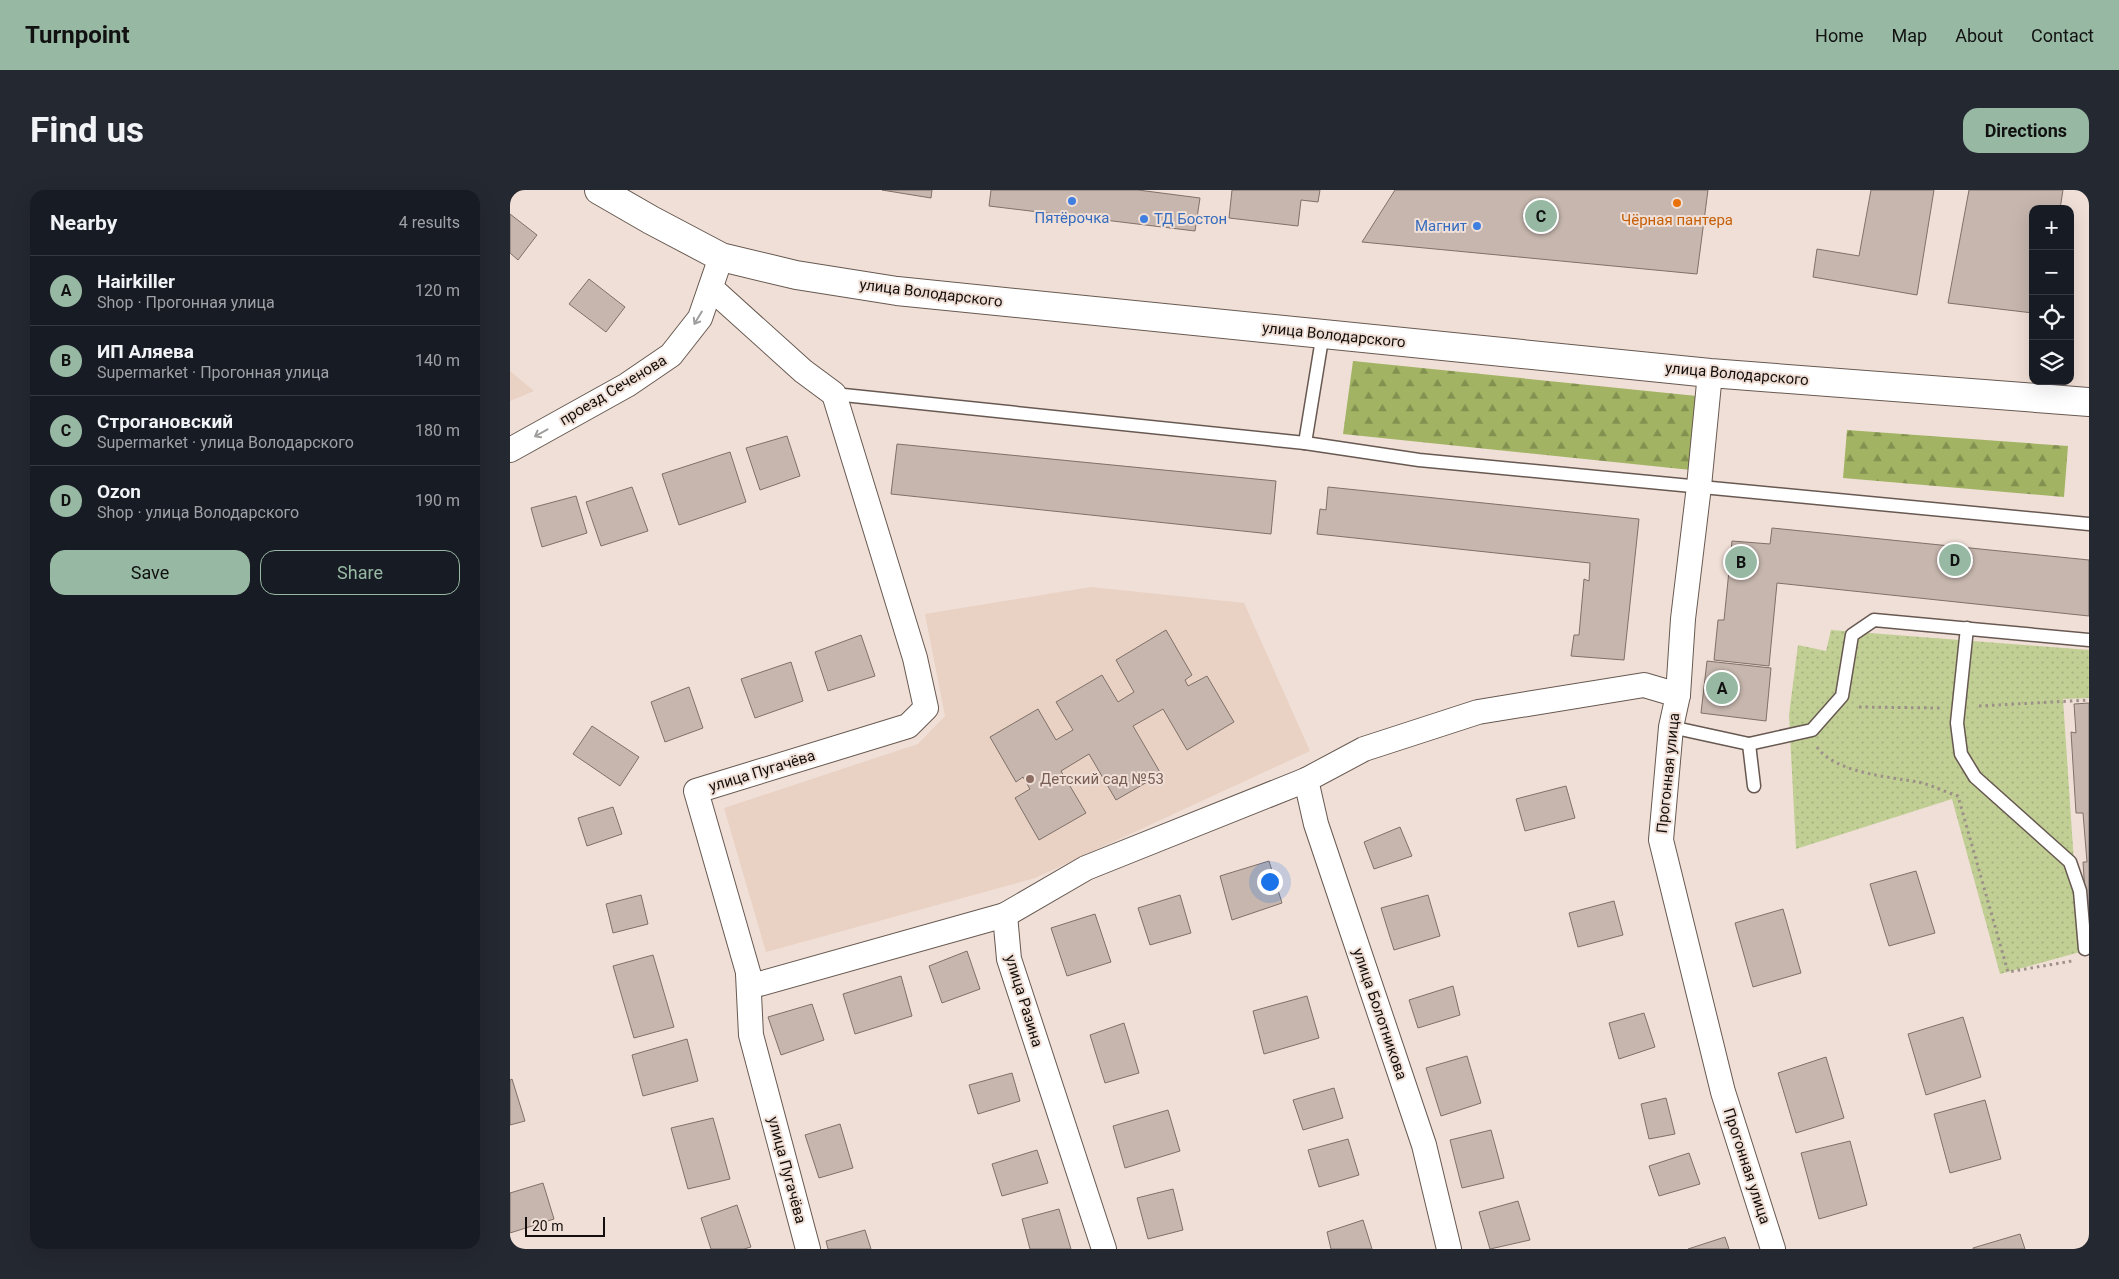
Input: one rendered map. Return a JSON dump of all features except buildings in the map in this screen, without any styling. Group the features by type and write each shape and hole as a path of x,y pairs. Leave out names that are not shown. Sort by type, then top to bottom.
{"main road":[{"name":"улица Володарского","path":"599,190 721,257 796,275 897,291 1710,372 2089,402"}],"street":[{"name":"проезд Сеченова","path":"510,450 628,385 671,355 700,318 721,257"},
{"path":"711,288 803,371 834,394"},
{"name":"Прогонная улица","path":"1710,372 1683,619 1678,694 1671,727 1661,840 1723,1092 1773,1249"},
{"name":"улица Пугачёва","path":"808,1249 751,1035 750,980 696,791 908,726 926,708 915,658 834,394"},
{"path":"750,980 1005,915 1086,868 1306,780 1364,749 1478,712 1644,685 1678,694"},
{"name":"улица Болотникова","path":"1306,780 1316,824 1424,1145 1449,1249"},
{"name":"улица Разина","path":"1005,915 1009,959 1104,1249"}],"lane":[{"path":"1305,443 1322,333"},
{"path":"834,394 1305,443 1419,460 2089,524"},
{"path":"1671,727 1749,744 1812,730 1842,696 1852,635 1874,620 2089,640"},
{"path":"1967,628 1957,723 1961,754 1975,777 2070,862 2080,891 2082,954"},
{"path":"1749,744 1754,786"}],"path":[{"path":"1812,730 1818,749 1836,762 1877,777 1920,783 1958,796 2008,972 2082,954"}],"shaded area":[{"path":"510,371 534,391 510,401"},
{"name":"Детский сад №53","path":"1091,587 1244,603 1310,751 1035,878 766,952 724,808 918,744 945,716 925,614"}],"green space":[{"path":"1353,361 1697,396 1691,470 1343,434"},
{"path":"1847,430 2068,446 2064,497 1843,478"},
{"path":"1831,630 2089,650 2089,698 2063,699 2080,952 2000,974 1952,799 1796,849 1789,715 1798,645 1826,651"}],"place":[{"name":"Пятёрочка","path":"1072,201"},
{"name":"Чёрная пантера","path":"1677,203"},
{"name":"Строгановский","path":"1541,216"},
{"name":"ТД Бостон","path":"1144,219"},
{"name":"Магнит","path":"1477,226"},
{"name":"Ozon","path":"1955,560"},
{"name":"ИП Аляева","path":"1741,562"},
{"name":"Hairkiller","path":"1722,688"},
{"name":"Детский сад №53","path":"1030,779"}]}
